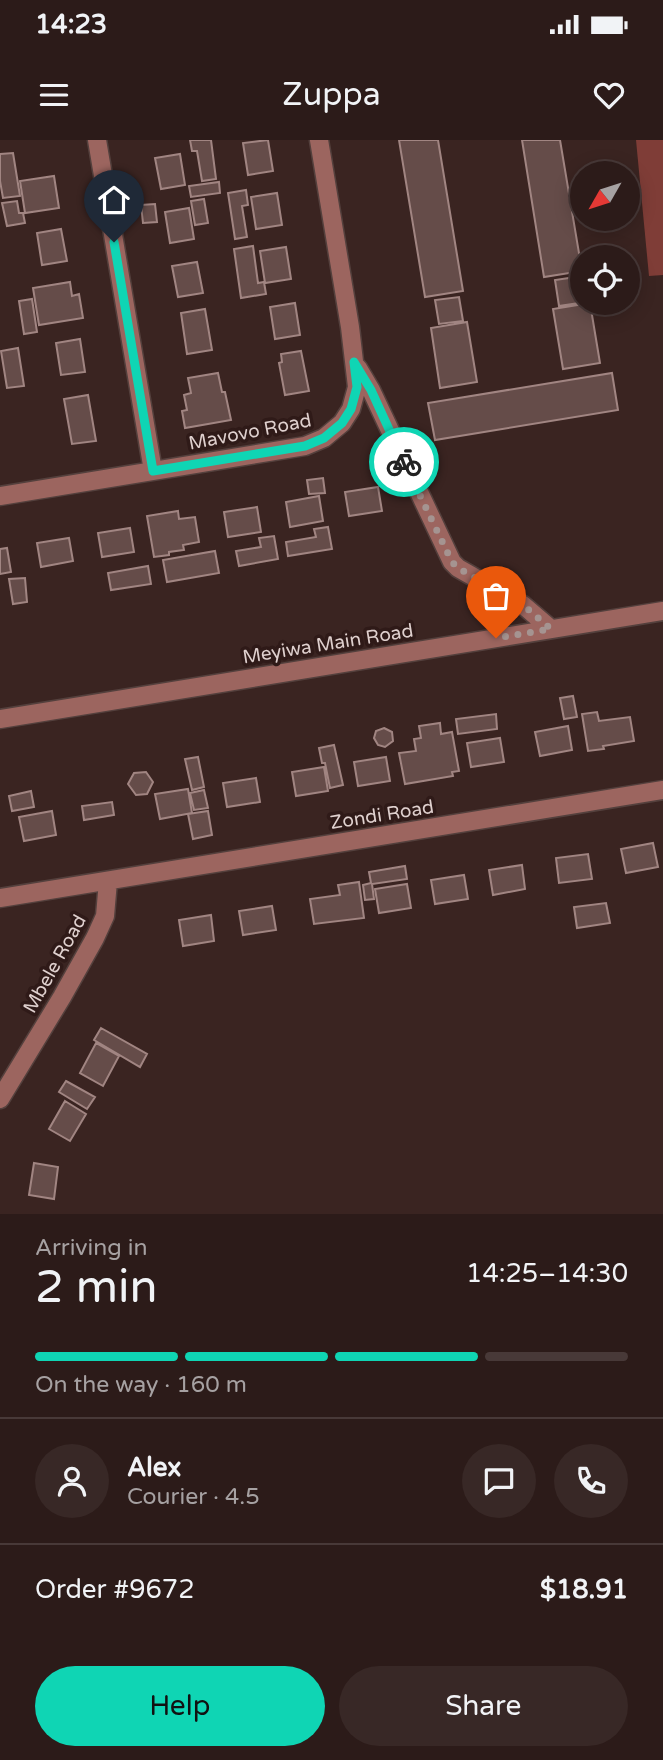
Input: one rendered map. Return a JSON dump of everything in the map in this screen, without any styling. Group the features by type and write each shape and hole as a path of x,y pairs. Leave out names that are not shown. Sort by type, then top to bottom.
{"street":[{"path":"97,140 153,471"},
{"name":"Mavovo Road","path":"0,496 305,446 324,438 342,423 351,409 357,387 350,327 319,140"},
{"path":"354,362 371,390 452,562 523,605 551,629"},
{"name":"Meyiwa Main Road","path":"0,719 663,611"},
{"name":"Zondi Road","path":"0,898 663,790"},
{"name":"Mbele Road","path":"0,1098 96,938 106,916 108,881"}],"shaded area":[{"path":"636,140 663,140 663,275 649,276"}],"building":[{"path":"190,140 211,140 216,179 202,181 197,151 192,151"},
{"path":"268,140 273,171 248,175 243,143"},
{"path":"399,140 438,140 463,291 425,297"},
{"path":"522,140 560,140 570,200 570,231 575,231 578,245 570,245 570,273 544,277"},
{"path":"13,153 20,196 3,198 0,154"},
{"path":"180,154 185,185 161,189 155,158"},
{"path":"54,176 59,208 25,213 20,181"},
{"path":"219,182 220,193 191,197 189,186"},
{"path":"246,190 248,205 242,206 247,237 235,239 228,193"},
{"path":"277,193 282,225 256,229 251,197"},
{"path":"204,199 208,223 195,225 191,201"},
{"path":"17,201 19,213 23,213 25,223 7,226 2,203"},
{"path":"155,204 157,222 143,223 141,205"},
{"path":"189,208 194,239 170,243 165,212"},
{"path":"61,229 67,261 42,265 37,233"},
{"path":"253,246 258,283 264,282 266,294 241,298 234,249"},
{"path":"286,247 291,279 265,283 260,251"},
{"path":"197,262 203,293 178,297 172,266"},
{"path":"570,278 570,304 559,306 555,280"},
{"path":"70,282 72,296 79,294 83,318 39,325 33,288"},
{"path":"459,297 463,321 439,324 435,300"},
{"path":"32,299 37,332 24,334 19,301"},
{"path":"295,303 300,335 275,339 270,307"},
{"path":"570,306 570,315 592,315 600,363 563,369 553,309"},
{"path":"205,309 212,350 187,354 181,313"},
{"path":"467,322 477,382 440,388 431,328"},
{"path":"80,339 85,372 61,375 56,343"},
{"path":"18,348 24,386 7,388 1,351"},
{"path":"301,351 309,391 285,395 279,363 282,362 281,354"},
{"path":"218,373 231,420 185,428 182,411 187,410 184,395 191,393 188,378"},
{"path":"612,373 618,410 435,440 428,403"},
{"path":"88,395 96,441 72,444 64,399"},
{"path":"323,478 325,493 309,494 307,480"},
{"path":"378,487 382,511 349,516 345,492"},
{"path":"319,496 323,521 290,527 286,502"},
{"path":"257,507 261,532 228,537 224,512"},
{"path":"178,511 179,519 195,517 199,542 183,545 184,550 169,552 169,555 154,557 147,516"},
{"path":"328,527 332,549 288,556 286,542 316,537 314,529"},
{"path":"130,528 134,552 102,557 98,533"},
{"path":"274,536 278,559 239,566 236,551 261,547 259,538"},
{"path":"69,538 73,561 41,567 37,543"},
{"path":"7,548 11,572 0,574 0,549"},
{"path":"215,551 219,573 167,582 163,560"},
{"path":"148,566 151,584 111,590 108,573"},
{"path":"25,578 27,602 13,604 9,579"},
{"path":"573,696 577,717 564,719 560,698"},
{"path":"597,712 599,721 630,717 634,741 588,751 582,714"},
{"path":"496,714 497,729 458,734 456,719"},
{"path":"440,723 441,734 452,732 459,771 452,772 453,776 405,784 399,753 416,751 414,739 421,738 419,726"},
{"path":"568,726 572,750 540,756 535,732"},
{"path":"384,728 392,732 393,741 385,747 378,745 374,738 376,731"},
{"path":"500,738 504,762 471,767 467,743"},
{"path":"334,745 343,785 330,788 319,748"},
{"path":"198,757 204,787 192,790 185,759"},
{"path":"386,757 390,781 358,786 354,762"},
{"path":"324,767 328,791 296,796 292,772"},
{"path":"146,772 153,782 147,794 136,795 128,784 134,773"},
{"path":"256,778 260,802 227,807 223,783"},
{"path":"188,789 192,813 160,819 155,794"},
{"path":"204,790 208,808 194,810 190,793"},
{"path":"31,791 34,807 12,811 9,796"},
{"path":"112,802 114,815 84,820 82,806"},
{"path":"52,811 56,835 24,841 19,817"},
{"path":"208,811 212,835 193,839 188,814"},
{"path":"653,843 658,867 626,873 621,849"},
{"path":"588,854 592,879 559,883 556,858"},
{"path":"522,865 525,889 493,895 489,870"},
{"path":"405,866 407,879 372,884 374,899 365,900 363,885 371,883 369,872"},
{"path":"464,875 468,899 435,904 431,880"},
{"path":"359,882 364,918 314,924 310,899 340,895 338,885"},
{"path":"407,884 411,908 379,913 375,889"},
{"path":"606,903 610,923 577,928 574,907"},
{"path":"272,906 276,930 243,935 239,911"},
{"path":"211,915 214,941 183,946 179,920"},
{"path":"101,1028 147,1054 140,1067 94,1040"},
{"path":"96,1043 119,1056 103,1086 80,1073"},
{"path":"66,1081 95,1097 87,1109 59,1092"},
{"path":"65,1101 86,1114 70,1141 49,1129"},
{"path":"34,1163 58,1167 54,1199 29,1195"}],"way so far":[{"path":"404,462 452,562 523,605 551,629 496,638"}],"route":[{"path":"114,242 153,471 305,446 324,438 342,423 351,409 357,387 354,362 371,390 404,462"}]}
